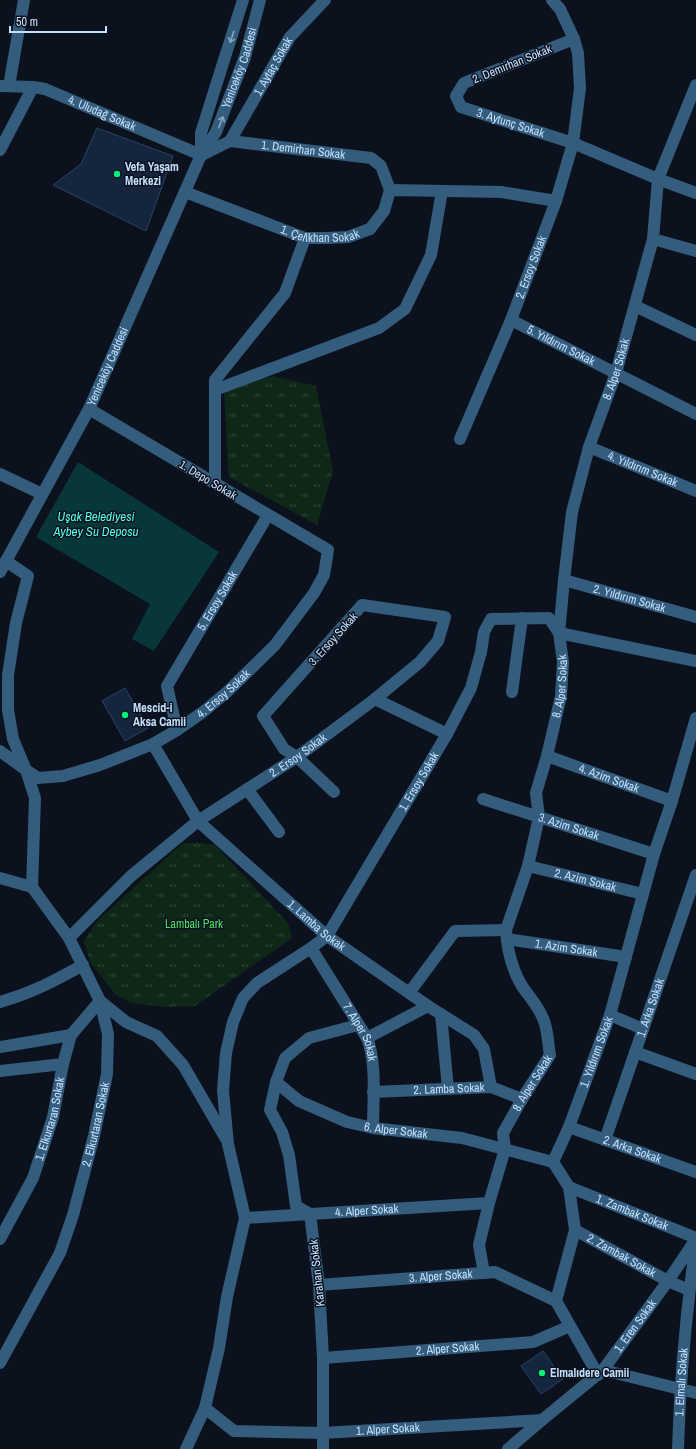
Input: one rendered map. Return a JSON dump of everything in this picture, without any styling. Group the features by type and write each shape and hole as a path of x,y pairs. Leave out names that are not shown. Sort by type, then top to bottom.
{"street":[{"path":"4,86 24,0"},
{"name":"Yeniceköy Caddesi","path":"201,155 201,133 244,0"},
{"name":"Yeniceköy Caddesi","path":"0,572 89,409 201,155 216,132 245,57 260,0"},
{"name":"1. Aytaç Sokak","path":"230,141 290,37 325,0"},
{"name":"2. Ersoy Sokak","path":"460,439 511,320 556,201 573,143 580,88 578,53 574,39 560,9 552,0"},
{"name":"2. Demirhan Sokak","path":"456,96 464,83 574,39"},
{"name":"8. Alper Sokak","path":"484,1272 479,1245 489,1203 505,1149 503,1133 522,1099 550,1055 545,1022 536,1005 523,988 514,967 507,935 528,866 539,817 536,792 547,756 561,696 563,662 559,633 572,512 589,447 616,373 654,239 658,180 696,85"},
{"name":"4. Uludağ Sokak","path":"4,86 45,89 201,155"},
{"path":"0,150 33,87"},
{"name":"3. Aytunç Sokak","path":"456,96 460,107 573,143"},
{"path":"201,155 230,141"},
{"name":"1. Demirhan Sokak","path":"230,141 372,158 381,166 390,190"},
{"path":"573,143 658,180 696,193"},
{"path":"390,190 501,192 556,201"},
{"name":"1. Çelikhan Sokak","path":"185,192 305,238 348,236 370,229 384,211 390,190"},
{"path":"215,390 379,328 405,309 431,255 442,191"},
{"path":"215,483 215,380 285,293 305,238"},
{"path":"654,239 696,251"},
{"path":"635,306 696,335"},
{"name":"5. Yıldırım Sokak","path":"511,320 696,414"},
{"name":"1. Depo Sokak","path":"89,409 328,550"},
{"name":"4. Yıldırım Sokak","path":"589,447 696,491"},
{"path":"0,474 42,494"},
{"name":"5. Ersoy Sokak","path":"177,730 166,686 268,515"},
{"name":"4. Ersoy Sokak","path":"0,751 38,778 63,776 100,765 153,744 177,730 203,712 227,692 275,645 314,593 324,575 328,550"},
{"path":"0,878 32,886 35,798 26,770 13,739 8,710 8,675 16,623 28,576 6,561"},
{"name":"2. Yıldırım Sokak","path":"564,580 696,617"},
{"name":"3. Ersoy Sokak","path":"297,756 284,749 263,716 362,606 445,617"},
{"name":"2. Ersoy Sokak","path":"69,938 131,876 198,821 297,756 375,699 420,662 438,641 445,617"},
{"path":"512,692 522,618 549,618 559,633 696,660"},
{"name":"1. Ersoy Sokak","path":"327,936 447,734 471,688 481,652 484,632 491,619 522,618"},
{"path":"375,699 447,734"},
{"name":"1. Yıldırım Sokak","path":"553,1162 569,1127 610,1016 654,854 672,801 696,718"},
{"name":"1. Lamba Sokak","path":"153,744 198,821 327,936 428,1006 474,1035 484,1049 491,1087"},
{"path":"297,756 334,792"},
{"name":"4. Azim Sokak","path":"547,756 672,801"},
{"path":"247,789 279,832"},
{"name":"3. Azim Sokak","path":"483,799 654,854"},
{"name":"2. Azim Sokak","path":"528,866 643,894"},
{"name":"1. Arka Sokak","path":"605,1140 696,874"},
{"name":"2. Elkurtaran Sokak","path":"0,1362 60,1253 73,1215 94,1136 107,1074 108,1034 100,1001 69,938 32,886"},
{"name":"1. Azim Sokak","path":"409,993 455,931 507,935 626,957"},
{"path":"186,1449 205,1408 219,1348 227,1297 245,1218 228,1144 223,1091 226,1053 233,1022 243,998 257,983 327,936"},
{"name":"7. Alper Sokak","path":"311,948 367,1038 372,1062 373,1128"},
{"path":"0,1002 25,995 49,984 83,965"},
{"path":"100,1001 126,1022 156,1036 183,1065 228,1144"},
{"name":"1. Elkurtaran Sokak","path":"0,1239 33,1178 53,1117 63,1064 71,1035 100,1001"},
{"path":"367,1038 428,1006"},
{"path":"440,1014 448,1089"},
{"path":"610,1016 643,1029"},
{"path":"310,1214 296,1206 289,1156 282,1132 270,1110 276,1082 285,1058 309,1038 358,1025"},
{"path":"0,1047 71,1035"},
{"path":"635,1052 696,1074"},
{"path":"0,1071 63,1064"},
{"name":"6. Alper Sokak","path":"276,1082 299,1101 348,1122 373,1128 462,1138 553,1162"},
{"name":"2. Lamba Sokak","path":"373,1092 491,1087 522,1099"},
{"name":"2. Arka Sokak","path":"569,1127 696,1172"},
{"path":"553,1162 569,1187 575,1230 556,1301 570,1326 601,1372 696,1393"},
{"name":"1. Zambak Sokak","path":"569,1187 696,1239"},
{"name":"4. Alper Sokak","path":"245,1218 489,1203"},
{"name":"Karahan Sokak","path":"310,1214 319,1285 323,1358 323,1449"},
{"name":"2. Zambak Sokak","path":"575,1230 668,1281 689,1290"},
{"name":"1. Eren Sokak","path":"508,1449 601,1372 668,1281 696,1239"},
{"name":"1. Elmalı Sokak","path":"678,1449 680,1390 690,1348 689,1290 696,1243"},
{"name":"3. Alper Sokak","path":"319,1285 495,1272 556,1301"},
{"name":"2. Alper Sokak","path":"323,1358 533,1342 570,1326"},
{"name":"1. Alper Sokak","path":"205,1408 234,1432 323,1433 542,1420"}],"green space":[{"path":"273,376 316,386 333,471 317,525 231,478 228,471 224,388"},
{"name":"Lambalı Park","path":"184,843 215,845 288,923 292,937 195,1006 166,1007 131,1003 115,994 90,962 84,941 98,920"}],"water":[{"name":"Uşak Belediyesi Aybey Su Deposu","path":"78,462 219,552 154,651 132,639 150,604 36,537"}],"building":[{"name":"Vefa Yaşam Merkezi","path":"97,128 173,156 146,231 53,185 81,164"},
{"name":"Mescid-i Aksa Camii","path":"125,688 148,728 125,741 102,701"},
{"name":"Elmalıdere Camii","path":"543,1351 563,1379 541,1394 521,1366"}],"place":[{"name":"Vefa Yaşam Merkezi","path":"117,174"},
{"name":"Mescid-i Aksa Camii","path":"125,715"},
{"name":"Elmalıdere Camii","path":"542,1373"}]}
